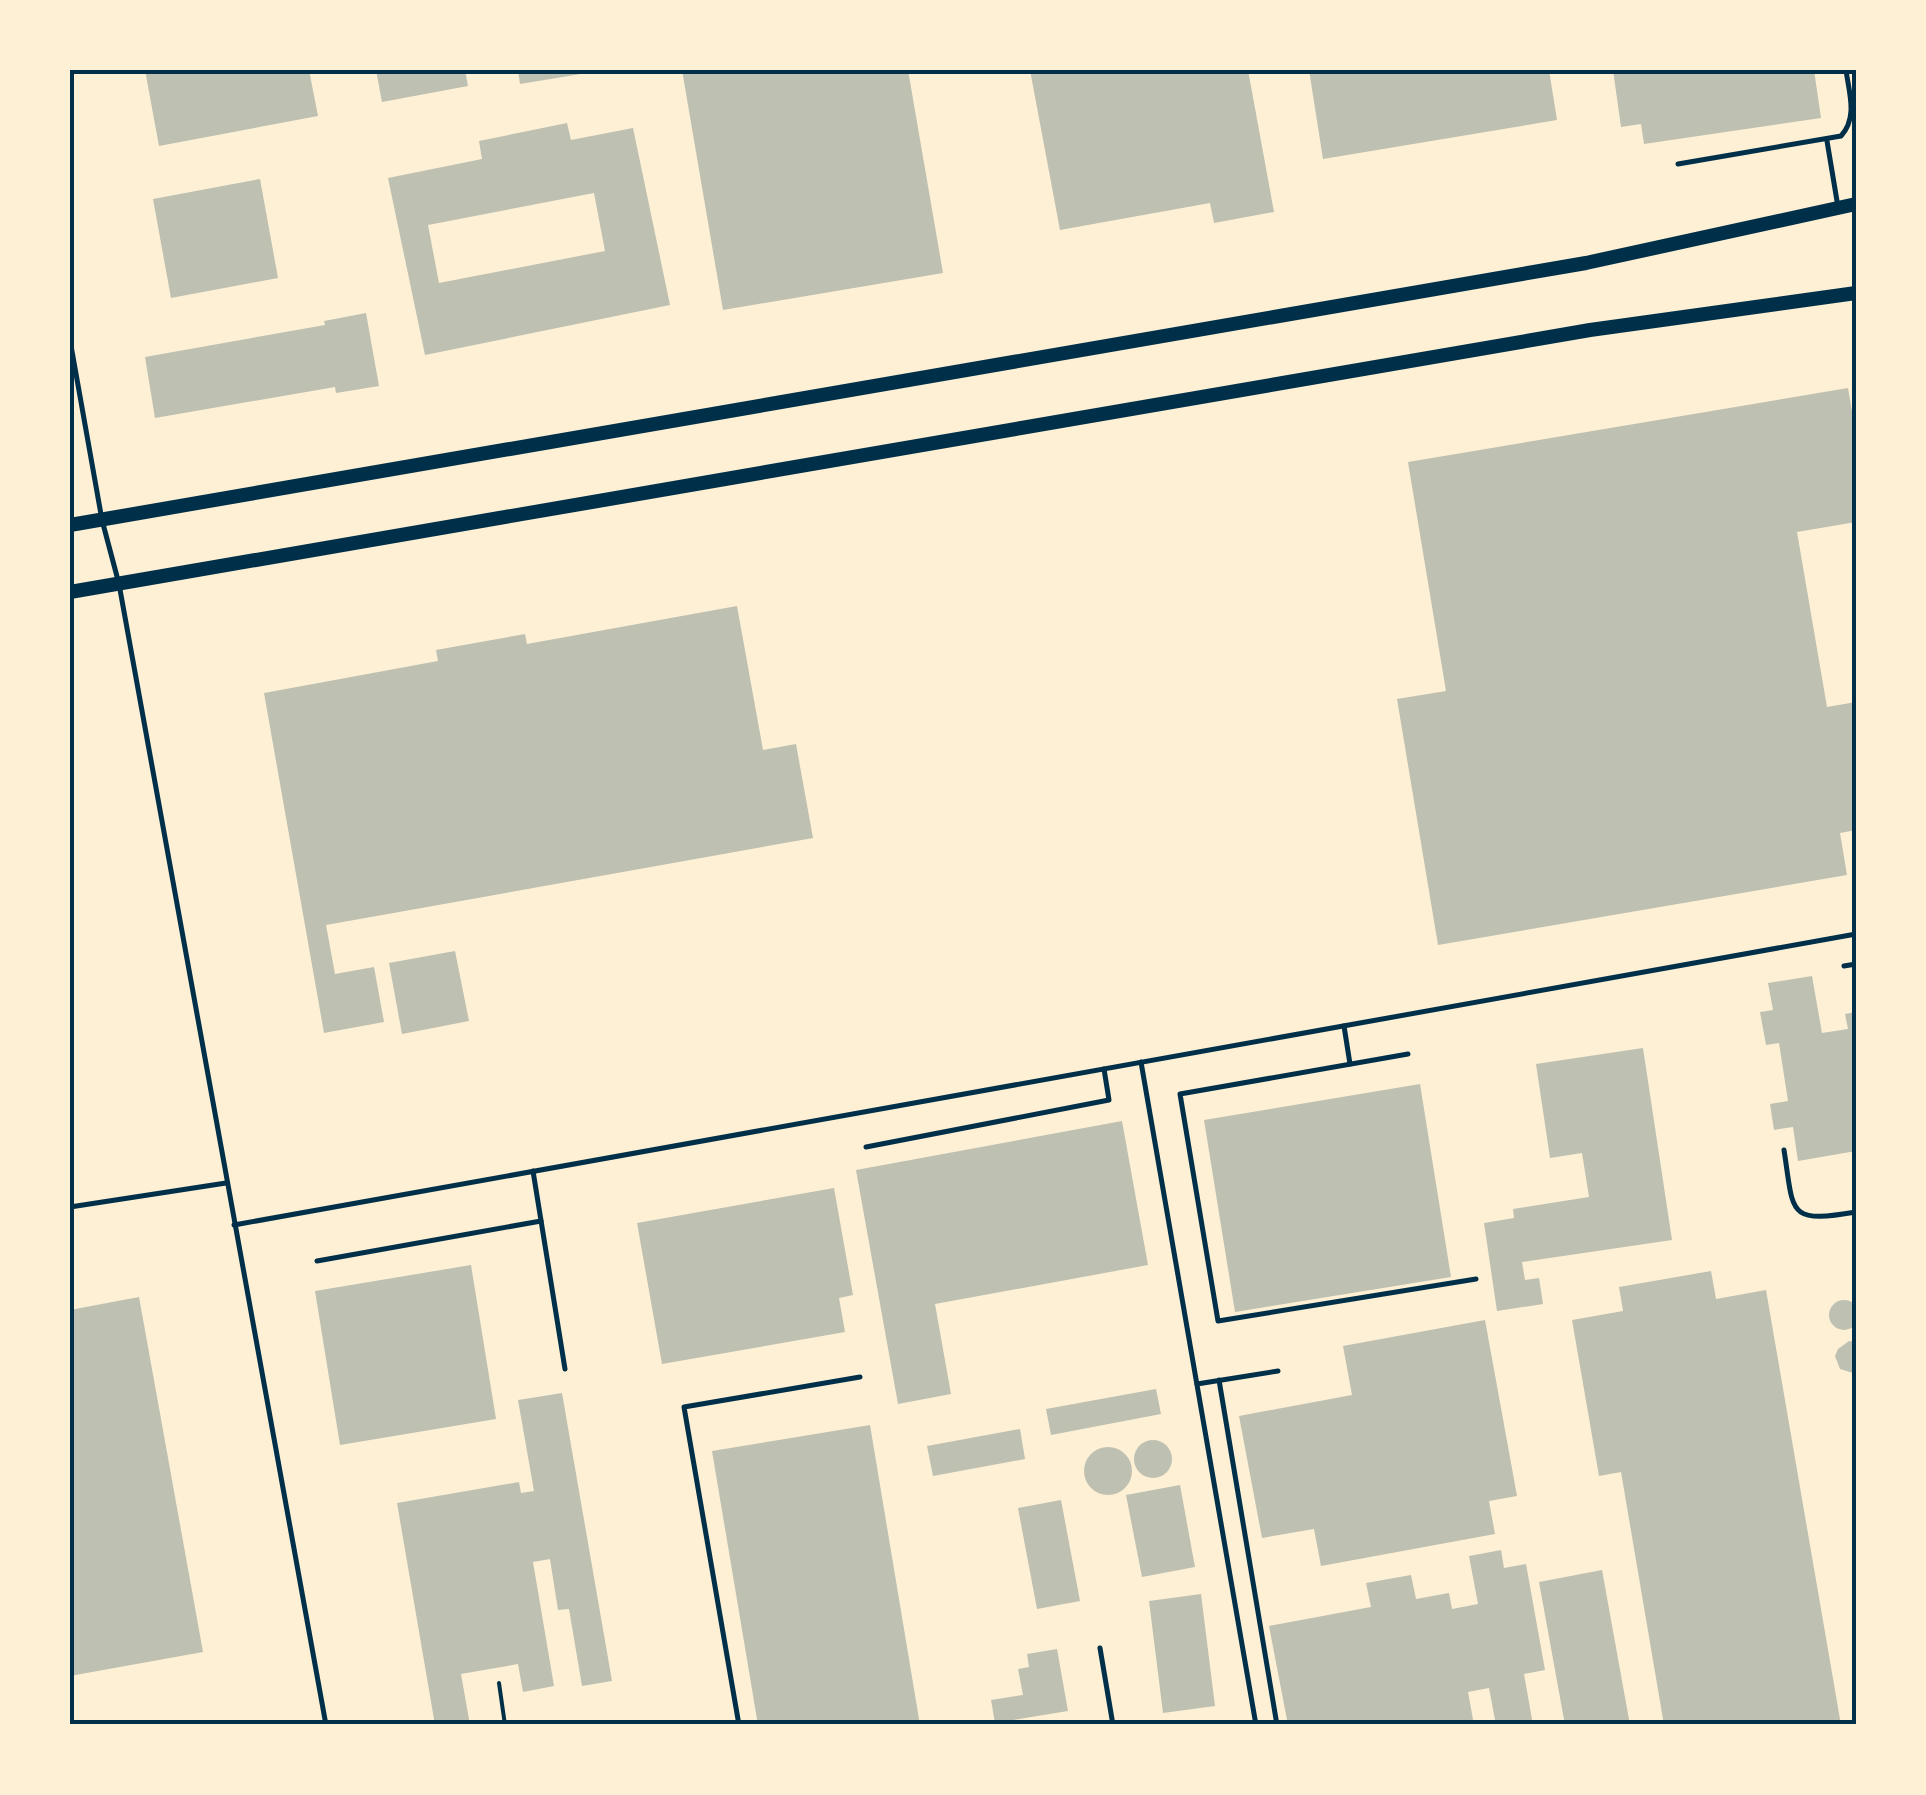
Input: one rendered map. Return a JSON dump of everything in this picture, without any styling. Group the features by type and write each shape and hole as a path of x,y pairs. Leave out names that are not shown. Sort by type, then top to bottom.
{"street":[{"path":"70,525 1586,263 1856,204"},
{"path":"70,592 1570,334 1856,293"}],"lane":[{"path":"1678,164 1842,136 1851,123 1846,70"},
{"path":"1827,140 1838,208"},
{"path":"70,340 102,520 119,584 326,1725"},
{"path":"234,1225 1856,934"},
{"path":"1844,966 1856,964"},
{"path":"1344,1026 1350,1064"},
{"path":"1408,1054 1180,1094 1218,1321 1476,1279"},
{"path":"1140,1062 1256,1725"},
{"path":"866,1148 1109,1100 1104,1069"},
{"path":"1784,1150 1792,1202 1800,1213 1818,1219 1856,1212"},
{"path":"533,1171 565,1369"},
{"path":"70,1207 226,1183"},
{"path":"317,1261 541,1221"},
{"path":"1196,1384 1278,1371"},
{"path":"739,1725 684,1407 860,1377"},
{"path":"1220,1380 1277,1725"},
{"path":"1100,1648 1113,1725"}],"path":[{"path":"499,1684 505,1725"}],"building":[{"path":"145,70 309,70 318,116 159,146"},
{"path":"376,70 465,70 468,86 382,102"},
{"path":"518,70 593,70 593,72 520,84"},
{"path":"682,70 908,70 943,273 723,310"},
{"path":"1030,70 1248,70 1274,212 1214,223 1210,203 1060,230"},
{"path":"1309,70 1549,70 1557,120 1323,159"},
{"path":"1613,70 1814,70 1821,118 1644,144 1641,124 1621,127"},
{"path":"567,123 571,140 633,128 670,305 425,355 388,178 482,159 479,141","holes":["594,193 605,251 439,283 428,225"]},
{"path":"260,179 278,278 171,298 153,199"},
{"path":"366,313 379,386 336,393 335,387 155,418 145,357 325,325 324,321"},
{"path":"1848,388 1856,435 1856,522 1797,532 1827,707 1856,702 1856,830 1840,833 1847,875 1438,945 1397,699 1446,691 1408,462"},
{"path":"737,606 763,750 796,744 813,838 326,925 335,974 374,967 384,1022 324,1033 264,693 438,661 436,650 525,634 527,644"},
{"path":"455,951 469,1021 402,1034 389,963"},
{"path":"1812,976 1822,1033 1848,1029 1845,1014 1856,1012 1856,1151 1798,1161 1793,1127 1774,1130 1770,1104 1788,1101 1779,1043 1766,1045 1760,1012 1773,1010 1768,983"},
{"path":"1643,1048 1672,1240 1522,1262 1525,1280 1539,1278 1543,1304 1497,1311 1484,1223 1514,1218 1513,1209 1589,1197 1582,1153 1550,1158 1536,1064"},
{"path":"1420,1084 1451,1277 1235,1312 1204,1120"},
{"path":"1122,1121 1148,1265 935,1304 951,1394 898,1404 856,1170"},
{"path":"834,1188 853,1295 839,1298 845,1332 662,1364 637,1223"},
{"path":"471,1265 496,1419 340,1445 315,1291"},
{"path":"1711,1271 1716,1299 1766,1290 1841,1725 1664,1725 1621,1472 1599,1476 1572,1320 1623,1311 1619,1287"},
{"path":"139,1297 203,1652 70,1676 70,1310"},
{"path":"1844,1300 1854,1305 1859,1315 1854,1325 1844,1330 1834,1325 1829,1315 1834,1305"},
{"path":"1485,1320 1517,1496 1489,1501 1495,1534 1321,1566 1314,1529 1262,1538 1239,1416 1352,1395 1343,1346"},
{"path":"1849,1341 1856,1342 1853,1373 1840,1369 1835,1356"},
{"path":"1156,1389 1161,1414 1051,1435 1046,1409"},
{"path":"562,1393 612,1681 582,1686 569,1609 558,1610 550,1559 533,1562 554,1686 523,1692 518,1664 461,1674 470,1725 435,1725 397,1503 519,1482 521,1493 534,1491 518,1400"},
{"path":"870,1425 920,1725 758,1725 712,1451"},
{"path":"1020,1429 1025,1459 933,1476 927,1446"},
{"path":"1153,1440 1167,1445 1172,1459 1167,1473 1153,1478 1139,1473 1134,1459 1139,1445"},
{"path":"1108,1447 1125,1454 1132,1471 1125,1488 1108,1495 1091,1488 1084,1471 1091,1454"},
{"path":"1180,1485 1195,1567 1142,1577 1126,1495"},
{"path":"1061,1500 1080,1601 1037,1609 1018,1508"},
{"path":"1501,1550 1504,1568 1526,1564 1545,1670 1524,1674 1533,1725 1496,1725 1489,1688 1468,1692 1474,1725 1288,1725 1269,1626 1371,1607 1366,1583 1411,1575 1416,1599 1449,1593 1452,1609 1478,1604 1469,1556"},
{"path":"1602,1570 1630,1725 1565,1725 1539,1582"},
{"path":"1201,1594 1215,1706 1163,1713 1149,1601"},
{"path":"1057,1649 1068,1711 995,1723 991,1700 1023,1695 1018,1669 1029,1667 1027,1654"}]}
